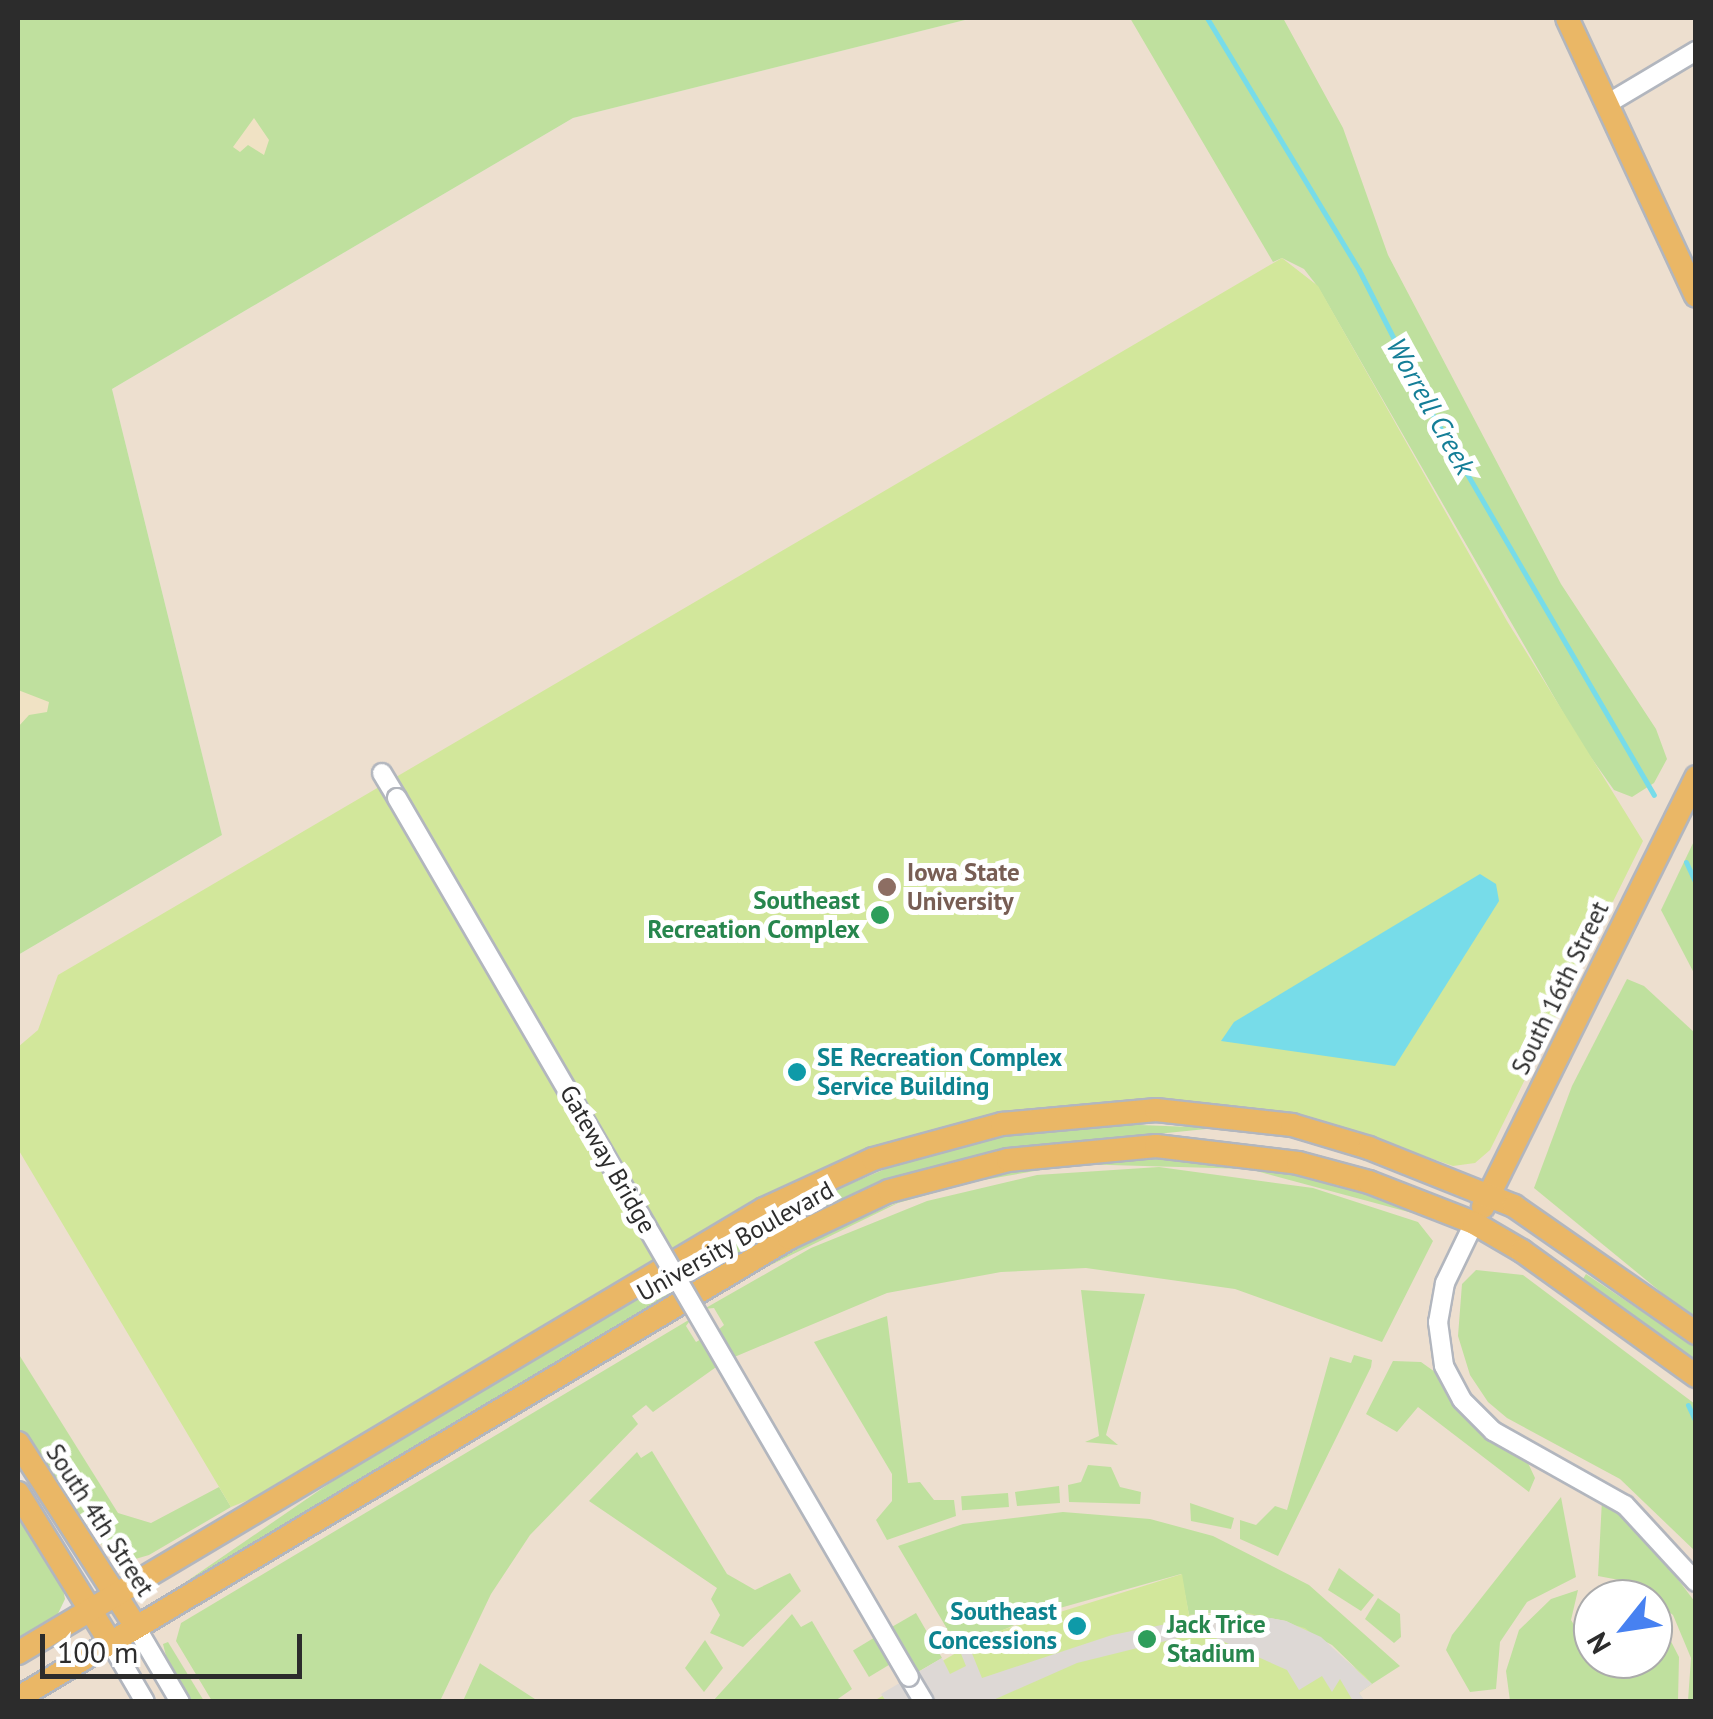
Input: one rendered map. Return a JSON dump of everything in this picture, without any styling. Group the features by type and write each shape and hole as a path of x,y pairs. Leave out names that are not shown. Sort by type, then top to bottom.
{"main road":[{"path":"1567,18 1696,296"},
{"name":"South 16th Street","path":"1474,1223 1696,777"},
{"name":"University Boulevard","path":"18,1653 764,1209 929,1141 1067,1114 1208,1114 1292,1126 1490,1193 1597,1258 1696,1333"},
{"name":"University Boulevard","path":"18,1698 788,1238 938,1175 1073,1150 1224,1151 1369,1182 1474,1223 1579,1287 1696,1376"},
{"name":"South 4th Street","path":"18,1443 136,1627"},
{"path":"18,1493 110,1642"}],"street":[{"path":"1607,104 1696,51"},
{"name":"Gateway Bridge","path":"382,773 924,1702"},
{"path":"1474,1223 1444,1283 1438,1322 1444,1366 1462,1400 1494,1432 1613,1496 1653,1530 1696,1582"},
{"path":"136,1627 180,1702"},
{"path":"110,1642 146,1702"}],"shaded area":[{"name":"Iowa State University","path":"973,18 1695,18 1695,1701 18,1701 18,1636 117,1594 18,1441 18,955 222,835 112,389 573,118"},
{"path":"1231,1611 1286,1621 1321,1637 1372,1684 1359,1693 1365,1701 1353,1701 1340,1679 1332,1692 1322,1676 1299,1690 1287,1670 1202,1632 1077,1663 991,1701 886,1701 881,1694 942,1658 950,1674 966,1666 959,1649 969,1646 982,1678 1112,1635"}],"green space":[{"path":"18,18 973,18 573,118 112,389 222,835 18,955"},
{"path":"1130,18 1283,18 1343,128 1388,255 1561,584 1656,729 1667,759 1654,783 1632,797 1614,790 1580,742 1318,287 1304,269 1282,258 1273,262"},
{"name":"Southeast Recreation Complex","path":"1282,258 1318,286 1507,621 1643,841 1490,1150 1475,1163 1453,1166 1343,1128 1099,1105 1006,1115 903,1140 276,1489 231,1507 18,1149 18,1047 38,1030 58,975"},
{"path":"1695,839 1695,975 1661,910"},
{"path":"1627,979 1644,986 1695,1033 1695,1320 1534,1188 1572,1086"},
{"path":"1114,1124 1216,1128 1018,1148 865,1191 787,1227 690,1285 682,1271 781,1213 909,1159 1016,1134"},
{"path":"1146,1158 1249,1165 1338,1183 1442,1221 1249,1169 1075,1164 972,1182 898,1203 699,1300 793,1246 935,1187 1044,1163"},
{"path":"1159,1167 1313,1188 1418,1222 1433,1241 1382,1342 1235,1289 1086,1268 1001,1272 887,1293 732,1358 717,1331 724,1325 714,1308 704,1309 811,1248 927,1201 1037,1175"},
{"path":"1476,1270 1523,1275 1695,1404 1695,1551 1620,1479 1507,1418 1488,1402 1470,1375 1458,1336 1462,1284"},
{"path":"1586,1274 1695,1347 1695,1365 1583,1279"},
{"path":"669,1279 676,1292 158,1601 349,1470"},
{"path":"1081,1290 1145,1294 1106,1435 1118,1445 1085,1442 1099,1436"},
{"path":"887,1316 908,1483 920,1482 934,1500 954,1500 956,1516 887,1540 876,1520 892,1501 892,1474 814,1342"},
{"path":"692,1318 686,1326 696,1342 703,1338 719,1365 653,1412 646,1405 632,1416 638,1424 530,1535 491,1594 440,1701 212,1701 176,1641 181,1623"},
{"path":"18,1353 118,1513 151,1523 219,1487 231,1507 149,1555 132,1560 115,1551 110,1556 18,1428"},
{"path":"1354,1355 1372,1360 1371,1367 1278,1556 1240,1539 1240,1520 1256,1525 1275,1506 1287,1510 1330,1357 1351,1363"},
{"path":"1393,1361 1421,1362 1435,1372 1467,1420 1528,1463 1535,1478 1529,1492 1418,1407 1397,1432 1366,1414"},
{"path":"652,1451 727,1574 755,1590 790,1573 801,1591 743,1647 710,1633 720,1615 711,1599 717,1588 589,1501 637,1452 641,1458"},
{"path":"1088,1465 1111,1467 1120,1487 1141,1492 1140,1504 1069,1502 1068,1485 1081,1482"},
{"path":"1059,1486 1060,1503 1017,1506 1015,1492"},
{"path":"1008,1493 1009,1507 962,1510 961,1496"},
{"path":"1561,1497 1576,1577 1527,1602 1500,1642 1496,1689 1470,1692 1446,1650 1452,1635"},
{"path":"1602,1500 1650,1542 1695,1602 1695,1701 1688,1701 1691,1658 1673,1615 1673,1579 1598,1576"},
{"path":"1190,1503 1234,1518 1231,1529 1191,1521"},
{"path":"18,1507 61,1579 65,1599 55,1620 18,1645"},
{"path":"1063,1512 1150,1519 1213,1536 1309,1585 1400,1666 1372,1684 1332,1645 1286,1621 1231,1611 1189,1615 1181,1574 1042,1613 959,1649 898,1546 963,1524"},
{"path":"1339,1568 1374,1595 1361,1611 1328,1590"},
{"name":"Jack Trice Stadium","path":"1182,1574 1189,1615 1249,1613 1305,1628 1372,1684 1359,1693 1365,1702 872,1702 968,1646 967,1641"},
{"path":"1573,1592 1573,1679 1673,1679 1673,1645 1679,1657 1678,1701 1510,1701 1506,1671 1519,1630 1551,1599"},
{"path":"1378,1598 1400,1614 1401,1637 1394,1643 1365,1619"},
{"path":"916,1613 942,1658 916,1673 890,1628"},
{"path":"792,1614 801,1627 812,1621 852,1689 835,1701 713,1701"},
{"path":"877,1636 893,1663 869,1677 853,1650"},
{"path":"705,1640 723,1668 704,1692 685,1668"},
{"path":"168,1642 204,1701 190,1701 168,1664 163,1644"},
{"path":"481,1664 538,1701 463,1701"}],"sand":[{"path":"254,118 269,140 264,155 248,145 240,152 233,147"},
{"path":"18,690 49,702 47,712 29,715 18,727"}],"water":[{"path":"1480,874 1496,884 1499,901 1395,1066 1221,1041 1234,1022"}],"waterway":[{"name":"Worrell Creek","path":"1207,18 1359,270 1431,412 1654,795"},
{"name":"Worrell Creek","path":"1686,862 1696,883"},
{"path":"1688,1405 1696,1422"}],"place":[{"name":"Iowa State University","path":"887,887"},
{"name":"Southeast Recreation Complex","path":"880,915"},
{"name":"SE Recreation Complex Service Building","path":"797,1072"},
{"name":"Southeast Concessions","path":"1077,1626"},
{"name":"Jack Trice Stadium","path":"1147,1639"}]}
